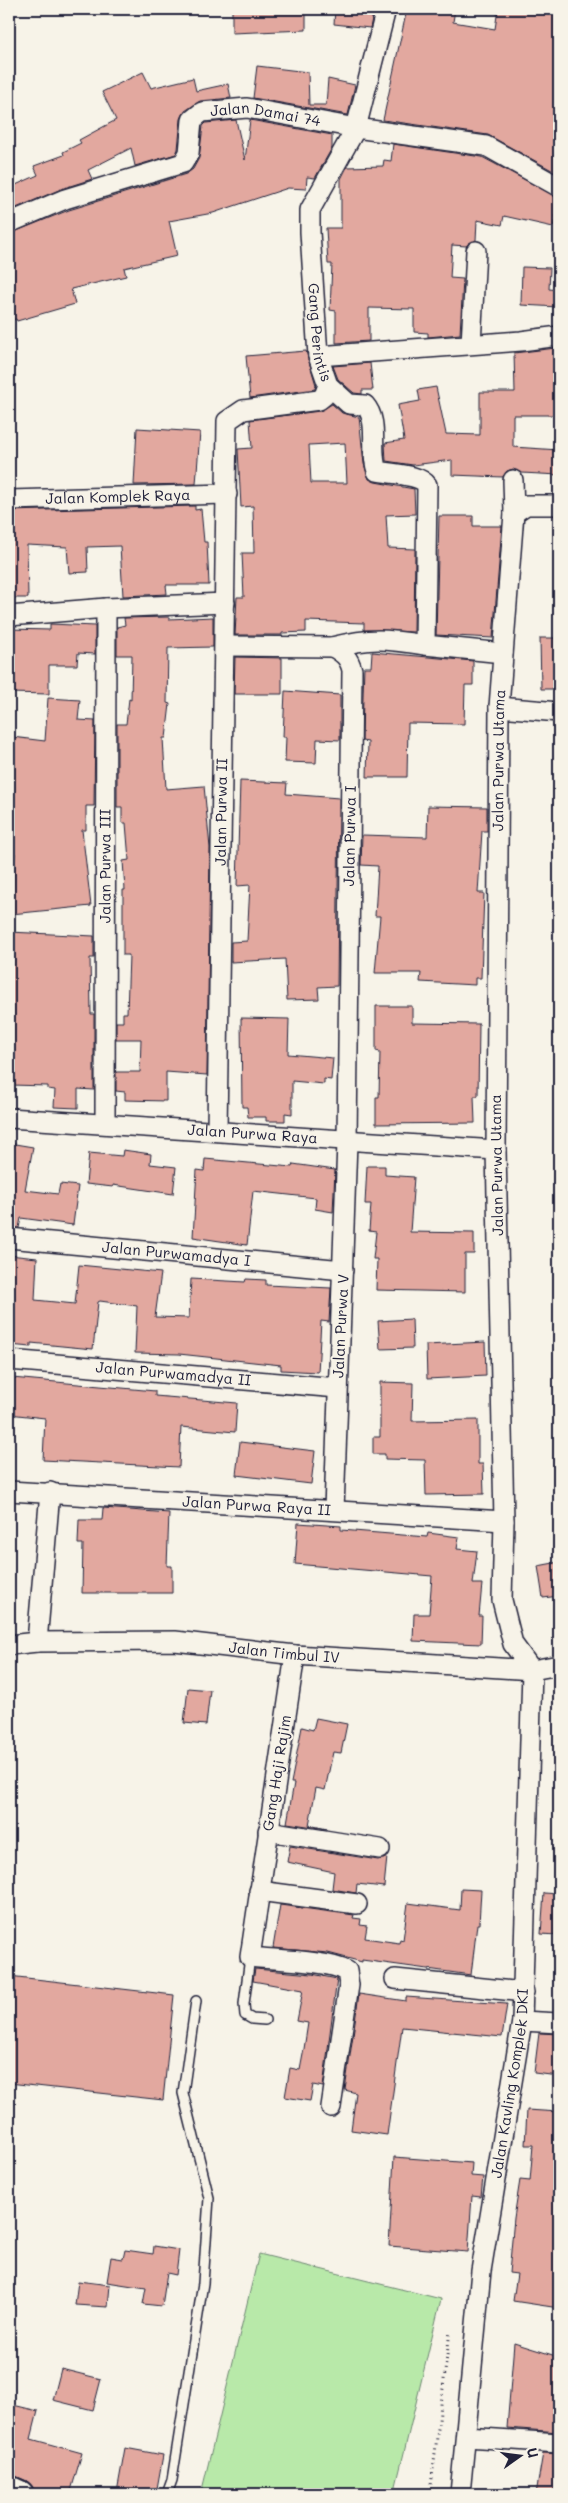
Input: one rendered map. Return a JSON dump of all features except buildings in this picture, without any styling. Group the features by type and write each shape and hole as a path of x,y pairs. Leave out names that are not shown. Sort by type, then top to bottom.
{"main road":[{"path":"9,2489 20,2494"}],"street":[{"name":"Gang Perintis","path":"386,9 356,128 310,210 310,232 318,356 328,385 350,404 365,405 372,413 374,462 377,470 394,475 416,477 427,485 425,645"},
{"name":"Jalan Damai 74","path":"9,223 65,199 182,163 189,153 192,120 202,112 247,108 356,128 486,146 559,187"},
{"path":"471,344 476,251"},
{"path":"318,356 559,336"},
{"name":"Jalan Purwa II","path":"217,1131 229,418 244,410 319,400 324,396 328,385"},
{"name":"Jalan Purwa Utama","path":"513,480 514,514 499,707 496,1150 504,1521 502,1600 513,1644 532,1670"},
{"name":"Jalan Komplek Raya","path":"9,500 227,494"},
{"path":"514,514 526,505 559,505"},
{"path":"9,616 106,608 225,603"},
{"name":"Jalan Purwa III","path":"105,1122 106,608"},
{"path":"226,646 332,647 362,639 374,639 503,653"},
{"name":"Jalan Purwa I","path":"332,647 342,652 350,660 352,670 347,1142"},
{"path":"499,707 559,712"},
{"name":"Jalan Purwa Raya","path":"9,1118 105,1122 347,1142 496,1150"},
{"name":"Jalan Purwa V","path":"334,1510 344,1270 347,1142"},
{"name":"Jalan Purwamadya I","path":"9,1238 344,1270"},
{"name":"Jalan Purwamadya II","path":"9,1360 338,1388"},
{"name":"Jalan Purwa Raya II","path":"9,1491 504,1521"},
{"path":"37,1642 50,1492"},
{"name":"Jalan Timbul IV","path":"9,1645 37,1642 175,1641 295,1655 532,1670 559,1665"},
{"name":"Gang Haji Rajim","path":"250,1957 295,1655"},
{"name":"Jalan Kavling Komplek DKI","path":"460,2494 481,2271 522,2020 532,1670"},
{"path":"268,1831 380,1849"},
{"path":"259,1891 358,1904"},
{"path":"250,1957 340,1967 347,1971 348,1985 331,2107"},
{"path":"395,1979 524,1992"},
{"path":"522,2020 559,2023"},
{"path":"466,2437 559,2443"}],"lane":[{"path":"250,1957 244,2004 245,2015 252,2019 265,2020"},
{"path":"167,2494 172,2480 203,2283 209,2198 183,2093 196,2001"}],"path":[{"path":"430,2494 450,2331"}],"green space":[{"path":"259,2254 441,2299 394,2494 201,2494"}]}
